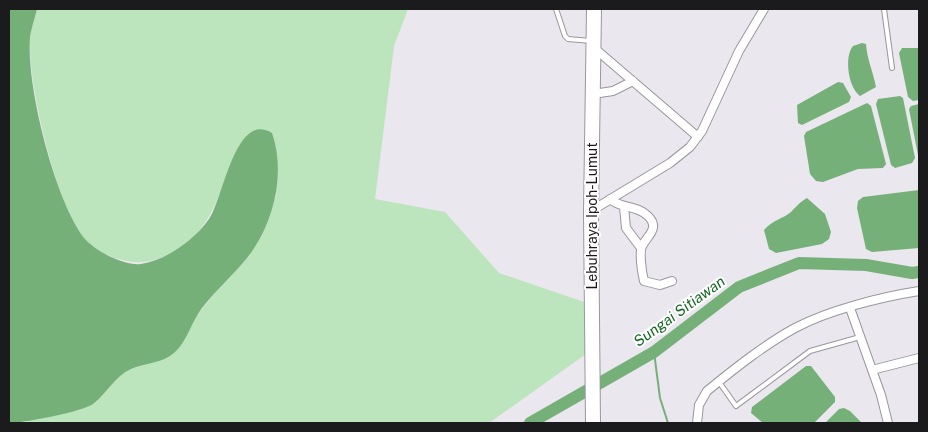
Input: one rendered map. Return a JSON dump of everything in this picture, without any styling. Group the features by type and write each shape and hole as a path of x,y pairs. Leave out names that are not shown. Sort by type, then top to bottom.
{"highway":[{"name":"Lebuhraya Ipoh-Lumut","path":"593,423 590,212 594,9"}],"street":[{"path":"590,212 670,163 690,147 698,137 739,50 764,9"},
{"path":"593,44 698,137"},
{"path":"593,94 613,91 633,81"},
{"path":"610,200 618,206 643,212 653,221 654,229 642,248"},
{"path":"624,207 626,228 642,248 644,281 660,285 672,281"},
{"path":"696,423 699,405 708,391 794,329 812,320 879,298 919,291"},
{"path":"848,308 882,395 888,423"},
{"path":"872,370 919,358"}],"lane":[{"path":"556,9 565,36 568,39 593,44"},
{"path":"884,9 892,68"},
{"path":"719,382 736,406 810,351 860,337"}],"shaded area":[{"path":"9,9 37,9 30,38 30,59 38,112 53,171 73,220 84,238 95,248 110,257 134,264 151,262 170,254 196,234 209,219 239,145 249,134 259,129 272,133 278,165 275,198 264,230 256,245 242,264 202,308 182,343 174,353 159,361 125,372 98,400 87,407 52,416 9,423"},
{"path":"37,9 408,9 394,46 375,199 445,212 499,273 587,303 586,354 489,423 25,423 32,419 79,410 92,404 118,376 133,368 162,359 222,284 248,257 267,222 276,195 240,144 215,205 201,228 186,244 170,254 144,262 115,258 93,247 84,239 74,223 54,173 46,143 33,84 30,59 30,39"},
{"path":"862,43 866,44 876,87 860,96 850,79 848,64 850,51 853,46"},
{"path":"902,48 919,48 919,100 913,101 908,97 899,53"},
{"path":"838,82 843,83 851,97 849,102 802,125 798,123 797,105"},
{"path":"900,96 903,98 915,158 912,163 895,168 891,165 876,104 878,99"},
{"path":"867,103 871,106 886,164 883,168 858,169 823,182 816,181 810,174 804,136 806,132"},
{"path":"919,104 919,160 909,109 911,106"},
{"path":"919,190 919,248 872,252 866,249 857,208 858,201 863,197"},
{"path":"807,198 825,214 831,232 829,239 822,244 776,253 769,249 764,230 791,212"},
{"path":"806,366 811,366 835,397 835,402 814,423 763,423 751,413 752,407"},
{"path":"844,408 850,411 862,423 825,423 839,409"}],"waterway":[{"name":"Sungai Sitiawan","path":"530,423 654,352 739,287 799,263 866,265 912,273 919,272"},
{"path":"654,352 660,398 668,423"}]}
